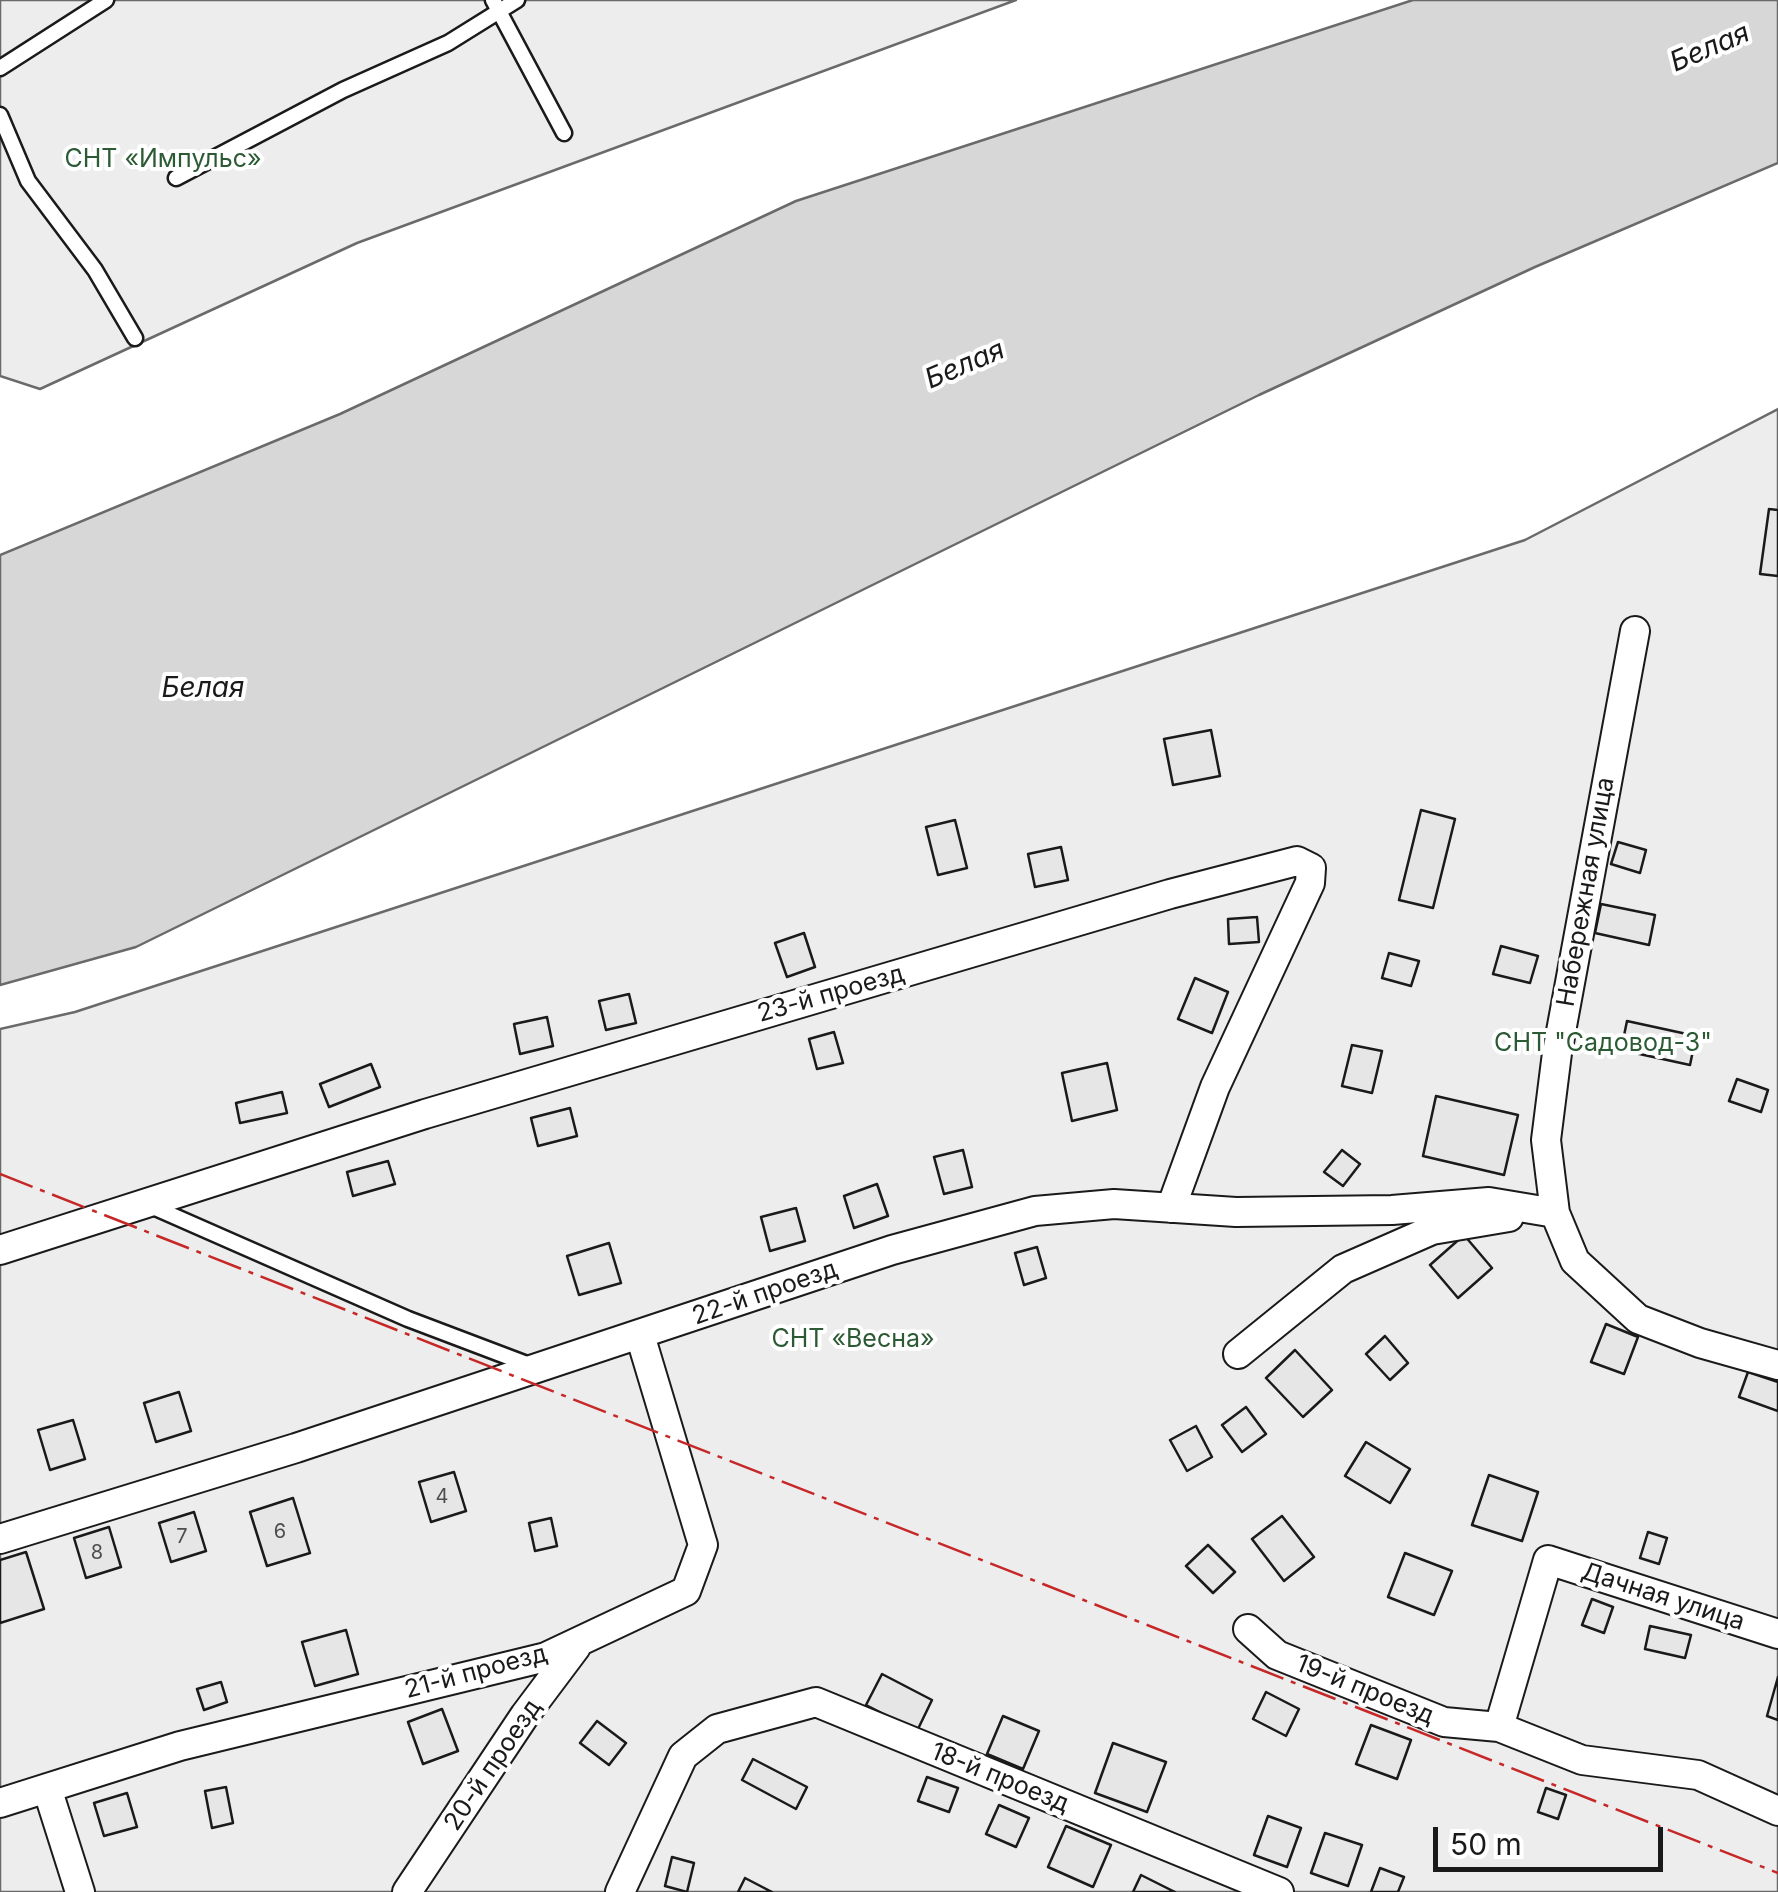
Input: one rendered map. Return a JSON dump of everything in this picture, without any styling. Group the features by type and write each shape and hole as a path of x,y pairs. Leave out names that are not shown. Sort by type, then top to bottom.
{"street":[{"name":"Набережная улица","path":"1635,631 1556,1053 1546,1140 1555,1213 1576,1261 1638,1318 1700,1344 1778,1366"},
{"name":"23-й проезд","path":"0,1250 424,1114 1170,894 1298,861 1310,868 1310,883 1216,1087 1171,1208"},
{"name":"22-й проезд","path":"0,1539 640,1335 892,1250 1035,1211 1114,1204 1392,1210 1488,1202 1555,1213"},
{"path":"1238,1354 1342,1269 1391,1247 1432,1230 1555,1213"},
{"name":"21-й проезд","path":"0,1802 180,1746 546,1657 686,1591 702,1544 640,1335"},
{"name":"Дачная улица","path":"1499,1727 1548,1560 1778,1634"},
{"name":"19-й проезд","path":"1248,1628 1277,1655 1444,1722 1499,1727 1582,1760 1698,1776 1778,1811"},
{"name":"20-й проезд","path":"406,1892 525,1715 583,1640"},
{"name":"18-й проезд","path":"624,1891 683,1756 716,1729 816,1702 1279,1892"},
{"path":"47,1788 80,1892"}],"lane":[{"path":"0,68 106,0"},
{"path":"176,178 343,90 448,43 496,6 517,0"},
{"path":"496,6 564,133"},
{"path":"0,115 28,181 95,270 135,338"},
{"path":"146,1203 408,1319 538,1368"}],"green space":[{"name":"СНТ «Импульс»","path":"0,0 1016,0 357,243 40,389 0,376"},
{"name":"СНТ «Весна»","path":"1778,409 1778,1892 0,1892 0,1029 75,1012 1525,540"}],"water":[{"name":"Белая","path":"1413,0 1778,0 1778,163 1535,267 1259,395 136,947 0,985 0,555 340,414 796,201"}],"building":[{"path":"1769,509 1778,510 1778,576 1760,574"},
{"path":"1211,730 1220,776 1173,785 1164,739"},
{"path":"1421,810 1455,819 1433,908 1399,900"},
{"path":"955,820 967,868 938,875 926,827"},
{"path":"1618,842 1646,850 1640,873 1611,864"},
{"path":"1061,847 1068,880 1035,887 1028,854"},
{"path":"1601,904 1655,915 1649,945 1595,933"},
{"path":"1257,917 1259,942 1229,944 1228,919"},
{"path":"804,933 815,967 787,977 775,943"},
{"path":"1501,946 1538,956 1530,983 1493,974"},
{"path":"1389,953 1419,961 1411,986 1382,978"},
{"path":"1195,978 1228,992 1212,1033 1178,1019"},
{"path":"629,994 636,1023 606,1030 599,1001"},
{"path":"547,1017 553,1046 520,1054 514,1024"},
{"path":"1627,1021 1696,1036 1690,1065 1621,1050"},
{"path":"834,1032 843,1063 817,1069 809,1039"},
{"path":"1352,1045 1382,1051 1372,1093 1342,1086"},
{"path":"1107,1063 1117,1110 1072,1121 1062,1073"},
{"path":"371,1064 380,1087 329,1107 320,1084"},
{"path":"1737,1079 1768,1090 1761,1112 1729,1101"},
{"path":"282,1092 287,1113 240,1123 236,1103"},
{"path":"1436,1096 1518,1115 1504,1175 1423,1156"},
{"path":"570,1108 577,1136 538,1146 531,1118"},
{"path":"963,1150 972,1187 944,1194 934,1157"},
{"path":"1342,1150 1360,1164 1343,1186 1324,1172"},
{"path":"388,1161 395,1184 353,1196 347,1172"},
{"path":"877,1184 888,1216 854,1228 844,1196"},
{"path":"796,1208 805,1241 770,1251 761,1217"},
{"path":"1464,1235 1492,1268 1458,1298 1430,1265"},
{"path":"609,1243 621,1283 579,1295 567,1256"},
{"path":"1037,1247 1046,1278 1024,1285 1015,1253"},
{"path":"1606,1324 1638,1337 1624,1374 1591,1362"},
{"path":"1385,1336 1408,1363 1390,1380 1366,1354"},
{"path":"1295,1350 1332,1390 1303,1417 1266,1378"},
{"path":"1748,1372 1778,1382 1778,1411 1739,1397"},
{"path":"179,1392 191,1431 156,1442 144,1403"},
{"path":"1246,1407 1266,1434 1242,1452 1222,1425"},
{"path":"73,1420 85,1459 50,1470 38,1430"},
{"path":"1196,1426 1212,1457 1187,1471 1170,1440"},
{"path":"1366,1442 1410,1469 1390,1503 1345,1476"},
{"path":"454,1472 466,1511 431,1522 419,1482"},
{"path":"1489,1475 1538,1492 1522,1541 1472,1525"},
{"path":"293,1498 310,1553 267,1566 250,1512"},
{"path":"194,1512 206,1551 171,1562 159,1523"},
{"path":"1282,1516 1314,1557 1284,1581 1252,1539"},
{"path":"551,1518 557,1546 535,1551 529,1523"},
{"path":"109,1527 121,1567 86,1578 74,1538"},
{"path":"1648,1532 1667,1538 1659,1564 1640,1558"},
{"path":"1208,1545 1235,1572 1213,1593 1186,1566"},
{"path":"26,1552 44,1609 0,1623 0,1560"},
{"path":"1405,1553 1452,1571 1434,1615 1388,1597"},
{"path":"1592,1599 1613,1607 1604,1633 1582,1625"},
{"path":"1650,1626 1691,1635 1685,1658 1645,1649"},
{"path":"346,1630 358,1674 315,1686 302,1642"},
{"path":"882,1674 932,1700 917,1731 866,1705"},
{"path":"1778,1677 1778,1720 1767,1716"},
{"path":"221,1682 227,1702 204,1710 197,1689"},
{"path":"1266,1692 1299,1709 1286,1736 1253,1719"},
{"path":"442,1709 458,1751 423,1764 408,1722"},
{"path":"1003,1716 1039,1731 1023,1769 987,1754"},
{"path":"597,1721 626,1743 609,1765 580,1743"},
{"path":"1371,1725 1411,1740 1397,1779 1356,1764"},
{"path":"1113,1743 1166,1762 1147,1812 1095,1793"},
{"path":"753,1759 807,1787 796,1809 742,1780"},
{"path":"927,1777 958,1788 949,1812 918,1801"},
{"path":"226,1787 233,1823 212,1828 205,1791"},
{"path":"1546,1788 1566,1795 1558,1819 1538,1812"},
{"path":"127,1793 137,1827 104,1836 94,1803"},
{"path":"999,1805 1029,1818 1016,1847 986,1834"},
{"path":"1268,1816 1301,1828 1287,1867 1254,1855"},
{"path":"1066,1826 1111,1845 1093,1887 1048,1867"},
{"path":"1325,1833 1362,1845 1348,1886 1311,1873"},
{"path":"672,1857 694,1863 687,1892 665,1886"},
{"path":"1380,1868 1404,1877 1398,1892 1371,1892"},
{"path":"1141,1875 1175,1892 1133,1892"},
{"path":"745,1878 772,1892 738,1892"}],"power":[{"path":"0,1174 1778,1873"}],"park label":[{"name":"СНТ \"Садовод-3\"","path":"1603,1043"}]}
